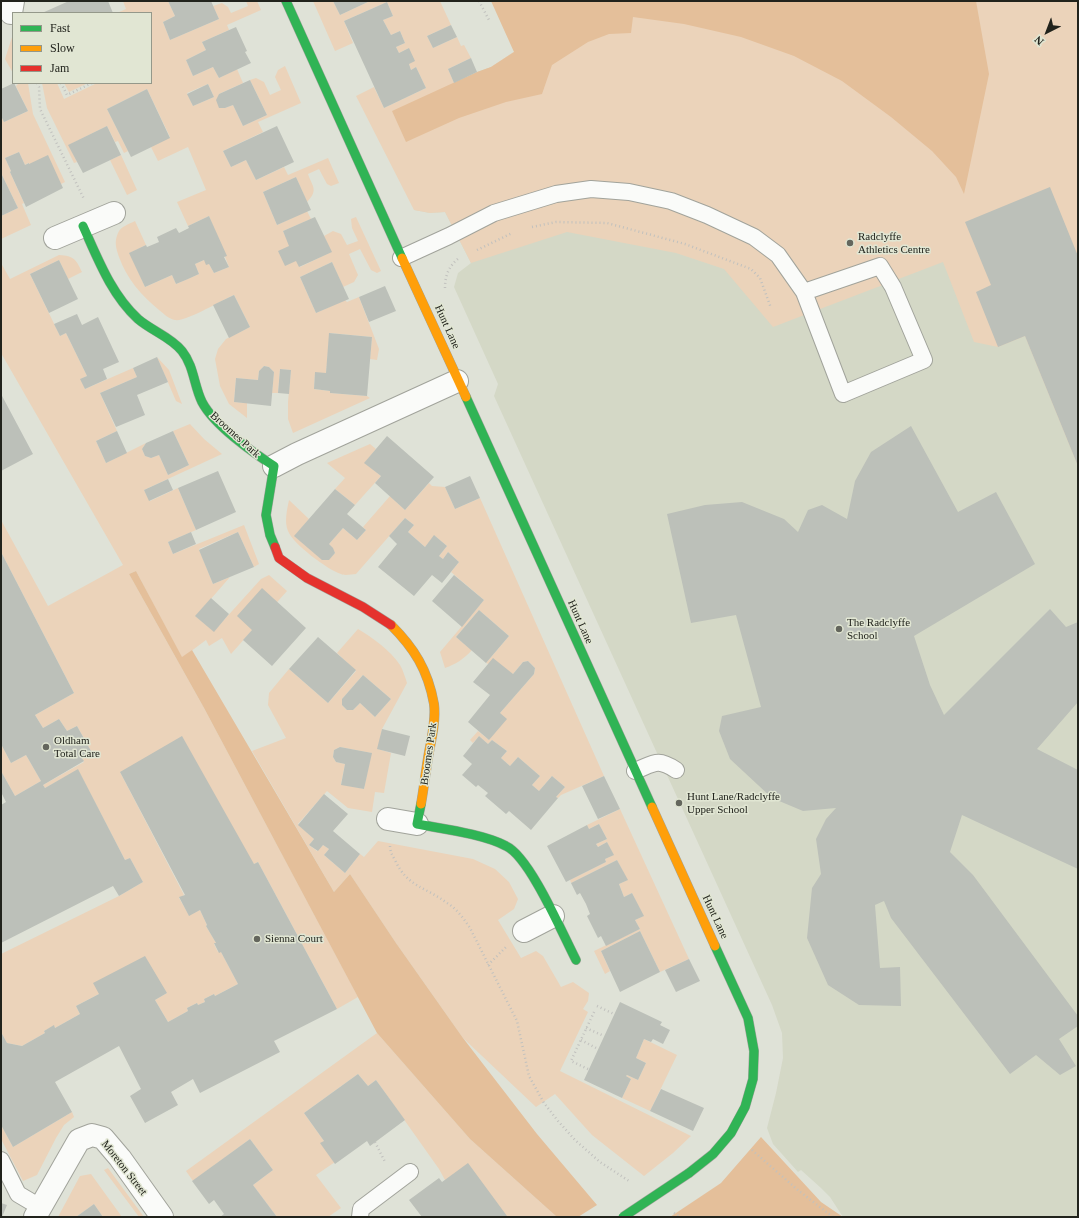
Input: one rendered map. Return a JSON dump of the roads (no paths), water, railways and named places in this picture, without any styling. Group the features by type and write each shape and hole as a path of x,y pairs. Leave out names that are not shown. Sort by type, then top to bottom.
{"street":[{"name":"Hunt Lane","path":"286,1 457,381 748,1018 754,1052 753,1080 740,1116 726,1140 714,1154 689,1173 623,1217"},
{"path":"55,238 114,212"},
{"name":"Broomes Park","path":"89,223 113,290 124,305 149,328 182,350 190,364 197,388 207,409 227,430 258,456 274,466 266,515 270,535 279,558 307,578 363,607 388,622 407,641 420,662 430,688 434,705 433,732 418,824"},
{"path":"274,466 303,451 457,381"},
{"path":"391,820 480,837 507,846 517,854 536,880 576,960"},
{"path":"524,931 554,916"},
{"name":"Moreton Street","path":"37,1212 79,1140 92,1135 103,1138 120,1158 162,1217"}],"lane":[{"path":"402,258 494,213 556,194 591,190 629,192 671,201 707,215 754,237 778,255 804,292 843,394 924,360 893,287 880,266 804,292"},
{"path":"635,771 656,762 666,764 676,770"},
{"path":"1,1160 18,1194 37,1212"},
{"path":"360,1217 361,1209 410,1172"}],"place":[{"name":"Radclyffe Athletics Centre","path":"850,243"},
{"name":"The Radclyffe School","path":"839,629"},
{"name":"Oldham Total Care","path":"46,747"},
{"name":"Hunt Lane/Radclyffe Upper School","path":"679,803"},
{"name":"Sienna Court","path":"257,939"}]}
